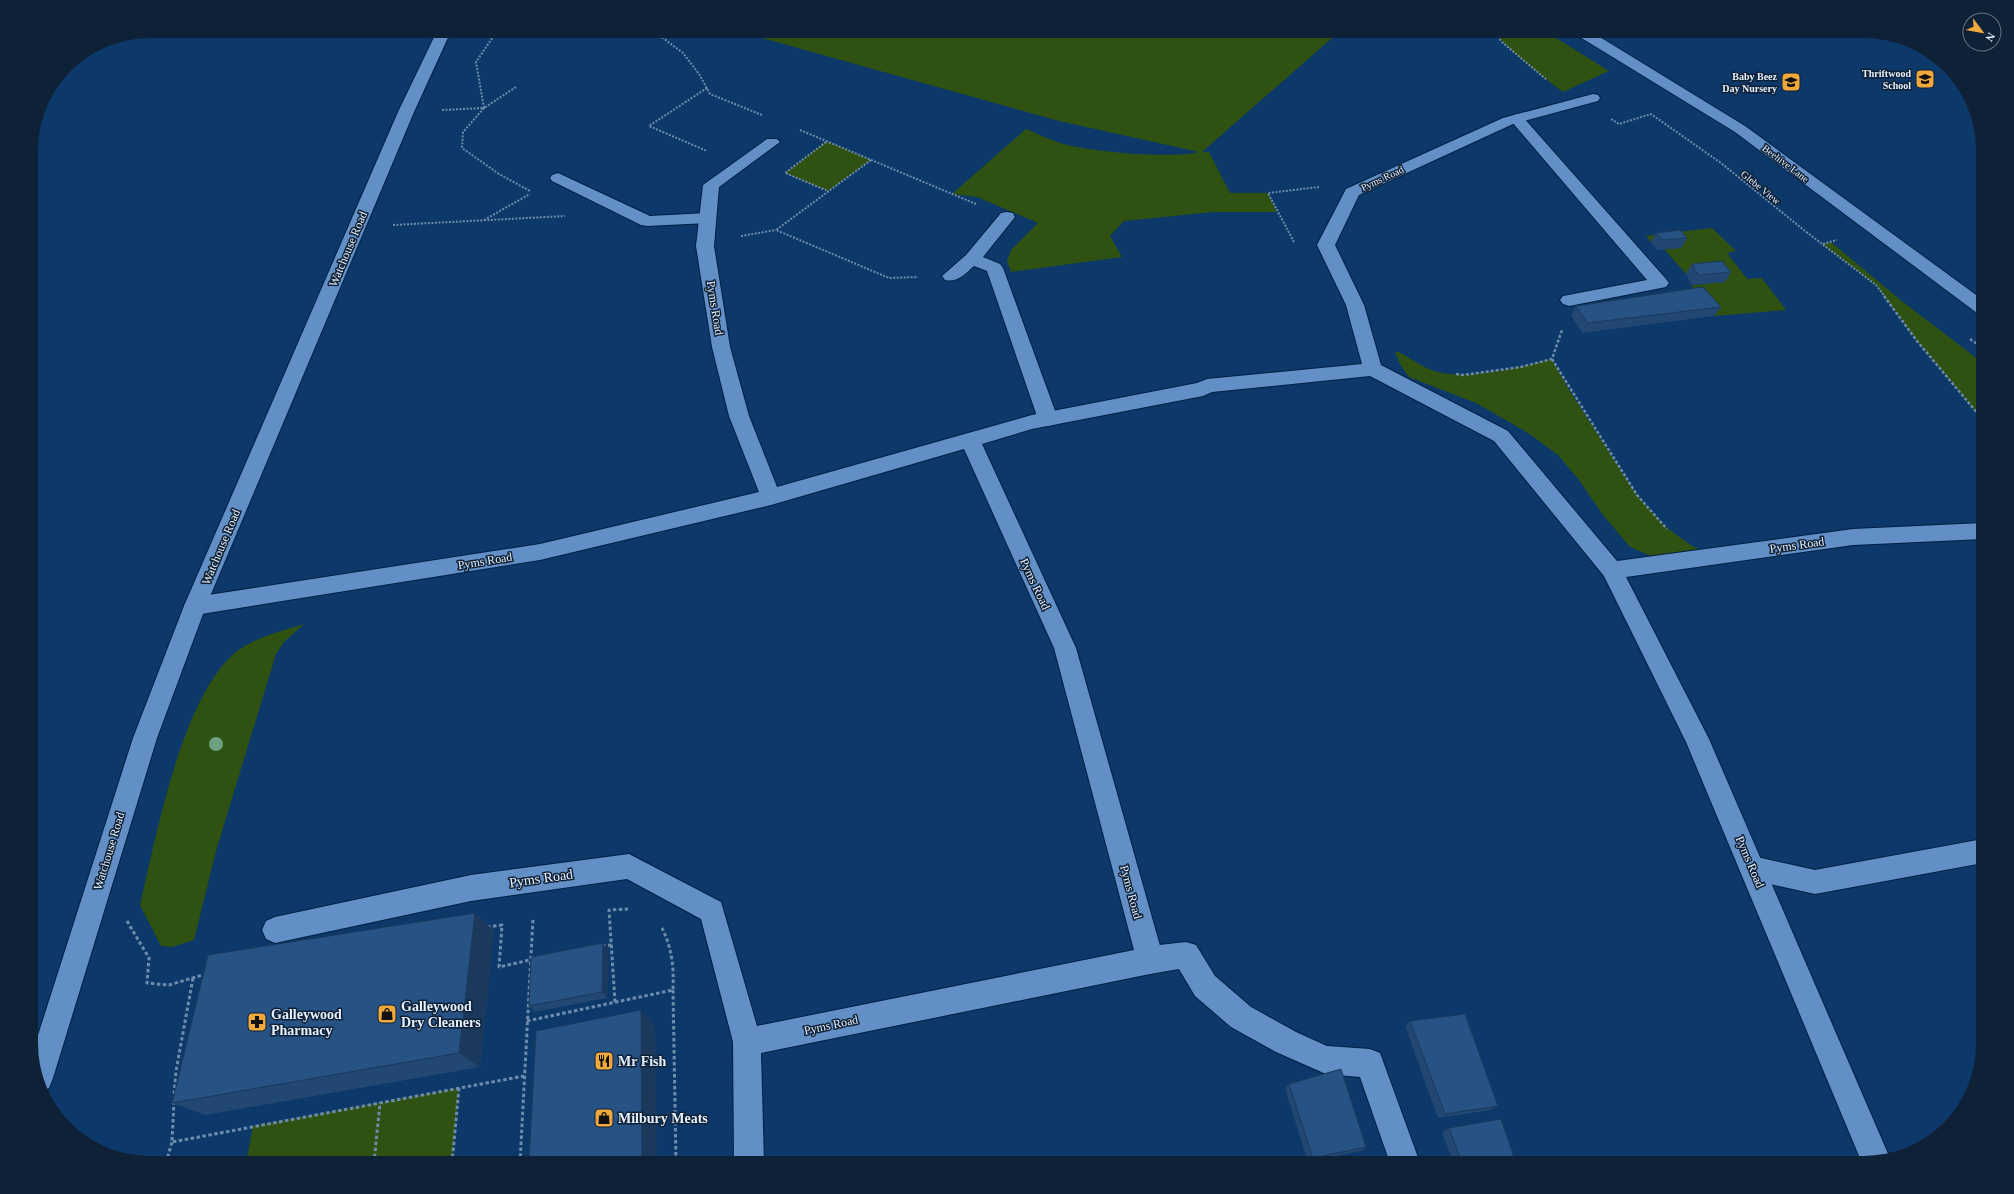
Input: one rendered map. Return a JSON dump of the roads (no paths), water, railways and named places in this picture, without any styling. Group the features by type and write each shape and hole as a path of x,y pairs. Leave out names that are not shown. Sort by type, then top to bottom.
{"street":[{"name":"Watchouse Road","path":"41,1071 145,738 196,606 416,89 441,38"},
{"name":"Beehive Lane","path":"1591,38 1740,129 1976,304"},
{"name":"Pyms Road","path":"1374,369 1355,305 1326,245 1352,192 1436,152 1508,121 1586,100"},
{"path":"1517,119 1660,283 1569,300"},
{"name":"Pyms Road","path":"771,497 739,416 721,347 705,246 711,185 772,142"},
{"path":"558,178 647,221 708,218"},
{"path":"951,276 972,259 1007,217"},
{"path":"972,259 994,268 1048,419"},
{"name":"Pyms Road","path":"196,606 540,552 771,497 1048,419 1203,389 1207,386 1374,369 1501,436 1612,570 1697,739 1874,1155"},
{"name":"Pyms Road","path":"747,1042 1150,960 1064,648 970,440"},
{"name":"Pyms Road","path":"1612,570 1852,537 1976,531"},
{"path":"1752,868 1816,882 1976,852"},
{"name":"Pyms Road","path":"275,930 471,888 629,866 712,911 747,1042 749,1156"},
{"path":"1150,960 1186,956 1205,986 1241,1018 1286,1042 1326,1060 1370,1063 1403,1156"}],"place":[{"name":"Thriftwood School","path":"1925,79"},
{"name":"Baby Beez Day Nursery","path":"1791,82"},
{"name":"Galleywood Dry Cleaners","path":"387,1014"},
{"name":"Galleywood Pharmacy","path":"257,1022"},
{"name":"Mr Fish","path":"604,1061"},
{"name":"Milbury Meats","path":"604,1118"}]}
